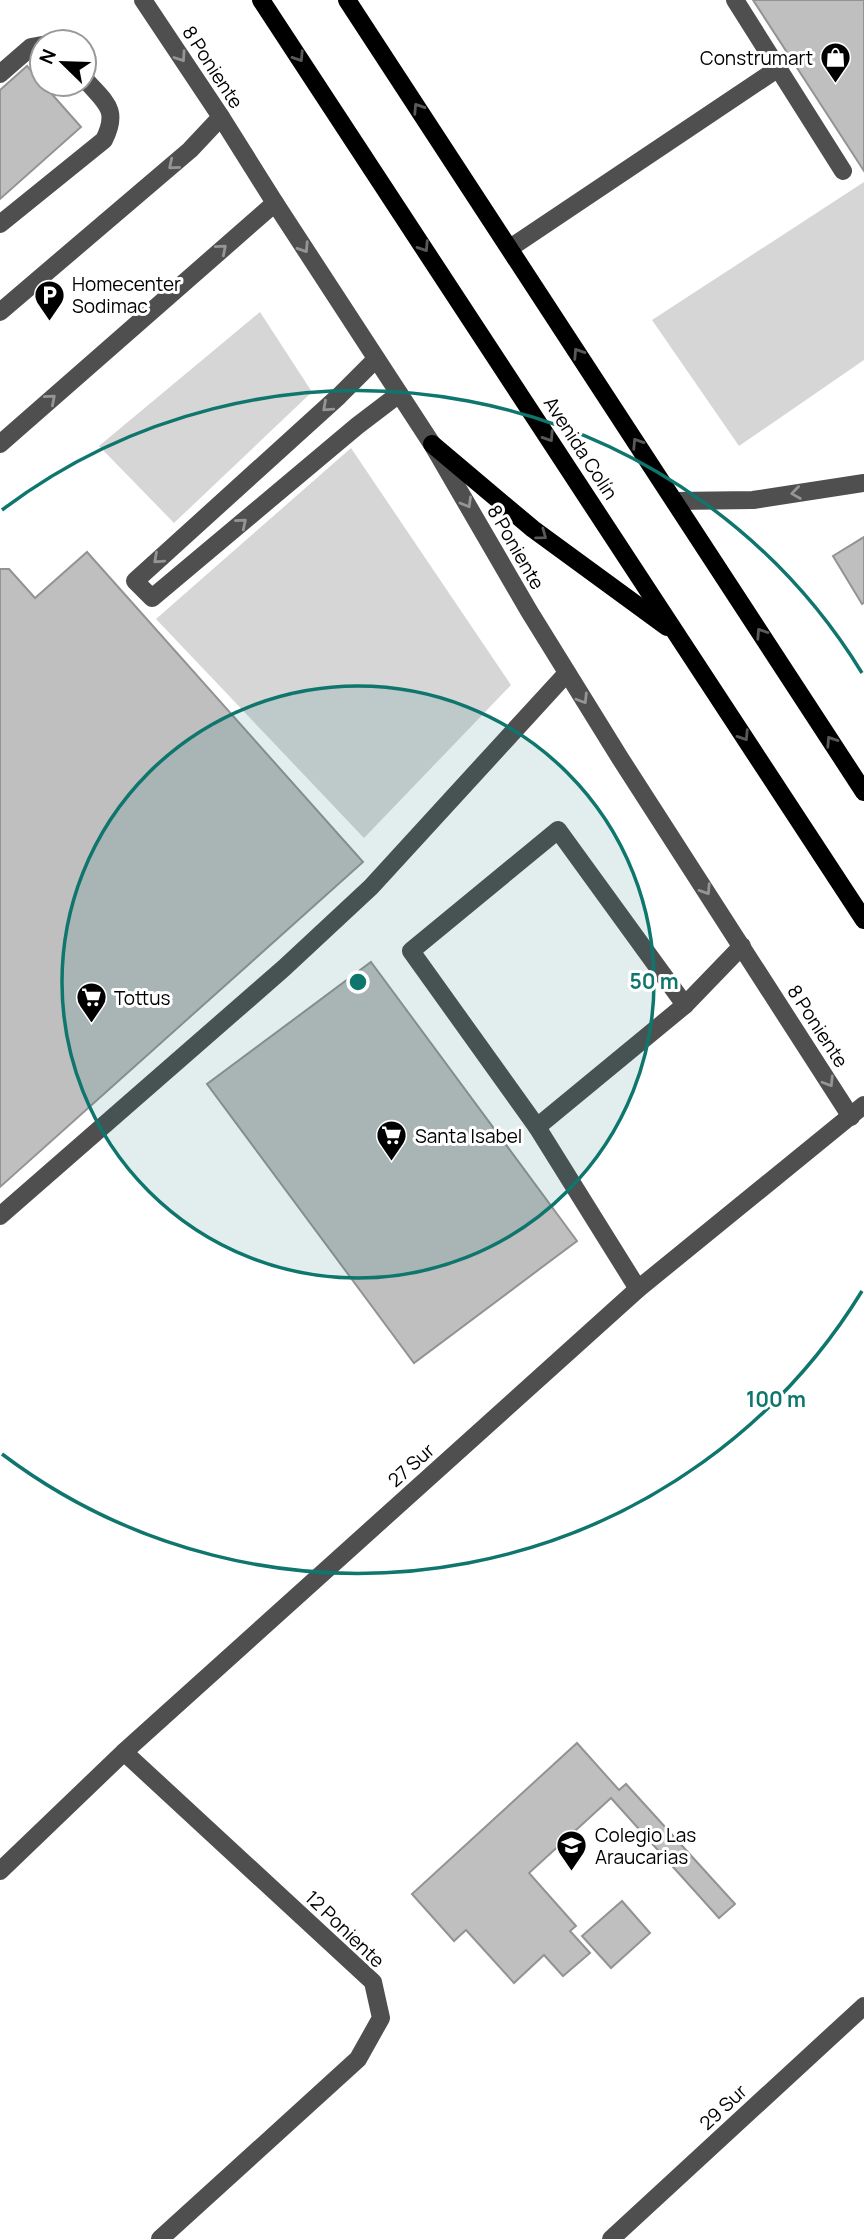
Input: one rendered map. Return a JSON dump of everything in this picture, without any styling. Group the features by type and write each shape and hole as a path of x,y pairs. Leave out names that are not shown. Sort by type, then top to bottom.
{"main road":[{"name":"Avenida Colín","path":"261,0 864,920"},
{"path":"347,0 864,792"},
{"path":"432,444 533,529 678,635"}],"street":[{"name":"8 Poniente","path":"144,0 432,444 620,758 742,946 858,1111"},
{"path":"735,0 843,171"},
{"path":"0,74 28,50"},
{"path":"510,248 777,69"},
{"path":"0,224 104,140 111,125 111,110 98,95"},
{"path":"0,312 190,150 221,117"},
{"path":"0,444 275,203"},
{"path":"376,359 135,580 152,598 399,394"},
{"path":"675,501 753,500 864,483"},
{"path":"0,1216 284,968 371,887 568,673"},
{"path":"638,1289 537,1127 411,951 558,830 685,1006"},
{"path":"537,1127 685,1006 742,946"},
{"name":"27 Sur","path":"0,1871 124,1752 638,1289 858,1111"},
{"name":"12 Poniente","path":"124,1752 373,1982 381,2018 358,2059 160,2239"},
{"name":"29 Sur","path":"611,2239 864,2006"}],"shaded area":[{"path":"864,182 864,360 739,446 652,320"},
{"path":"260,312 312,392 174,523 99,446"},
{"path":"351,448 511,685 364,838 156,619"}],"building":[{"name":"Construmart","path":"753,0 864,0 864,171"},
{"path":"27,66 28,98 55,98 81,127 0,199 0,90"},
{"path":"864,537 864,603 862,604 833,556"},
{"name":"Tottus","path":"87,552 363,862 0,1187 0,569 9,569 35,598"},
{"name":"Santa Isabel","path":"371,962 577,1241 414,1363 207,1084"},
{"path":"577,1743 619,1790 626,1784 735,1904 719,1918 611,1798 529,1873 576,1926 570,1931 590,1953 563,1976 544,1955 514,1983 466,1930 454,1941 412,1894"},
{"path":"622,1901 650,1933 611,1968 582,1936"}],"place":[{"name":"Construmart","path":"836,85"},
{"name":"Homecenter Sodimac","path":"49,322"},
{"name":"Tottus","path":"91,1025"},
{"name":"Santa Isabel","path":"392,1163"},
{"name":"Colegio Las Araucarias","path":"572,1873"}]}
